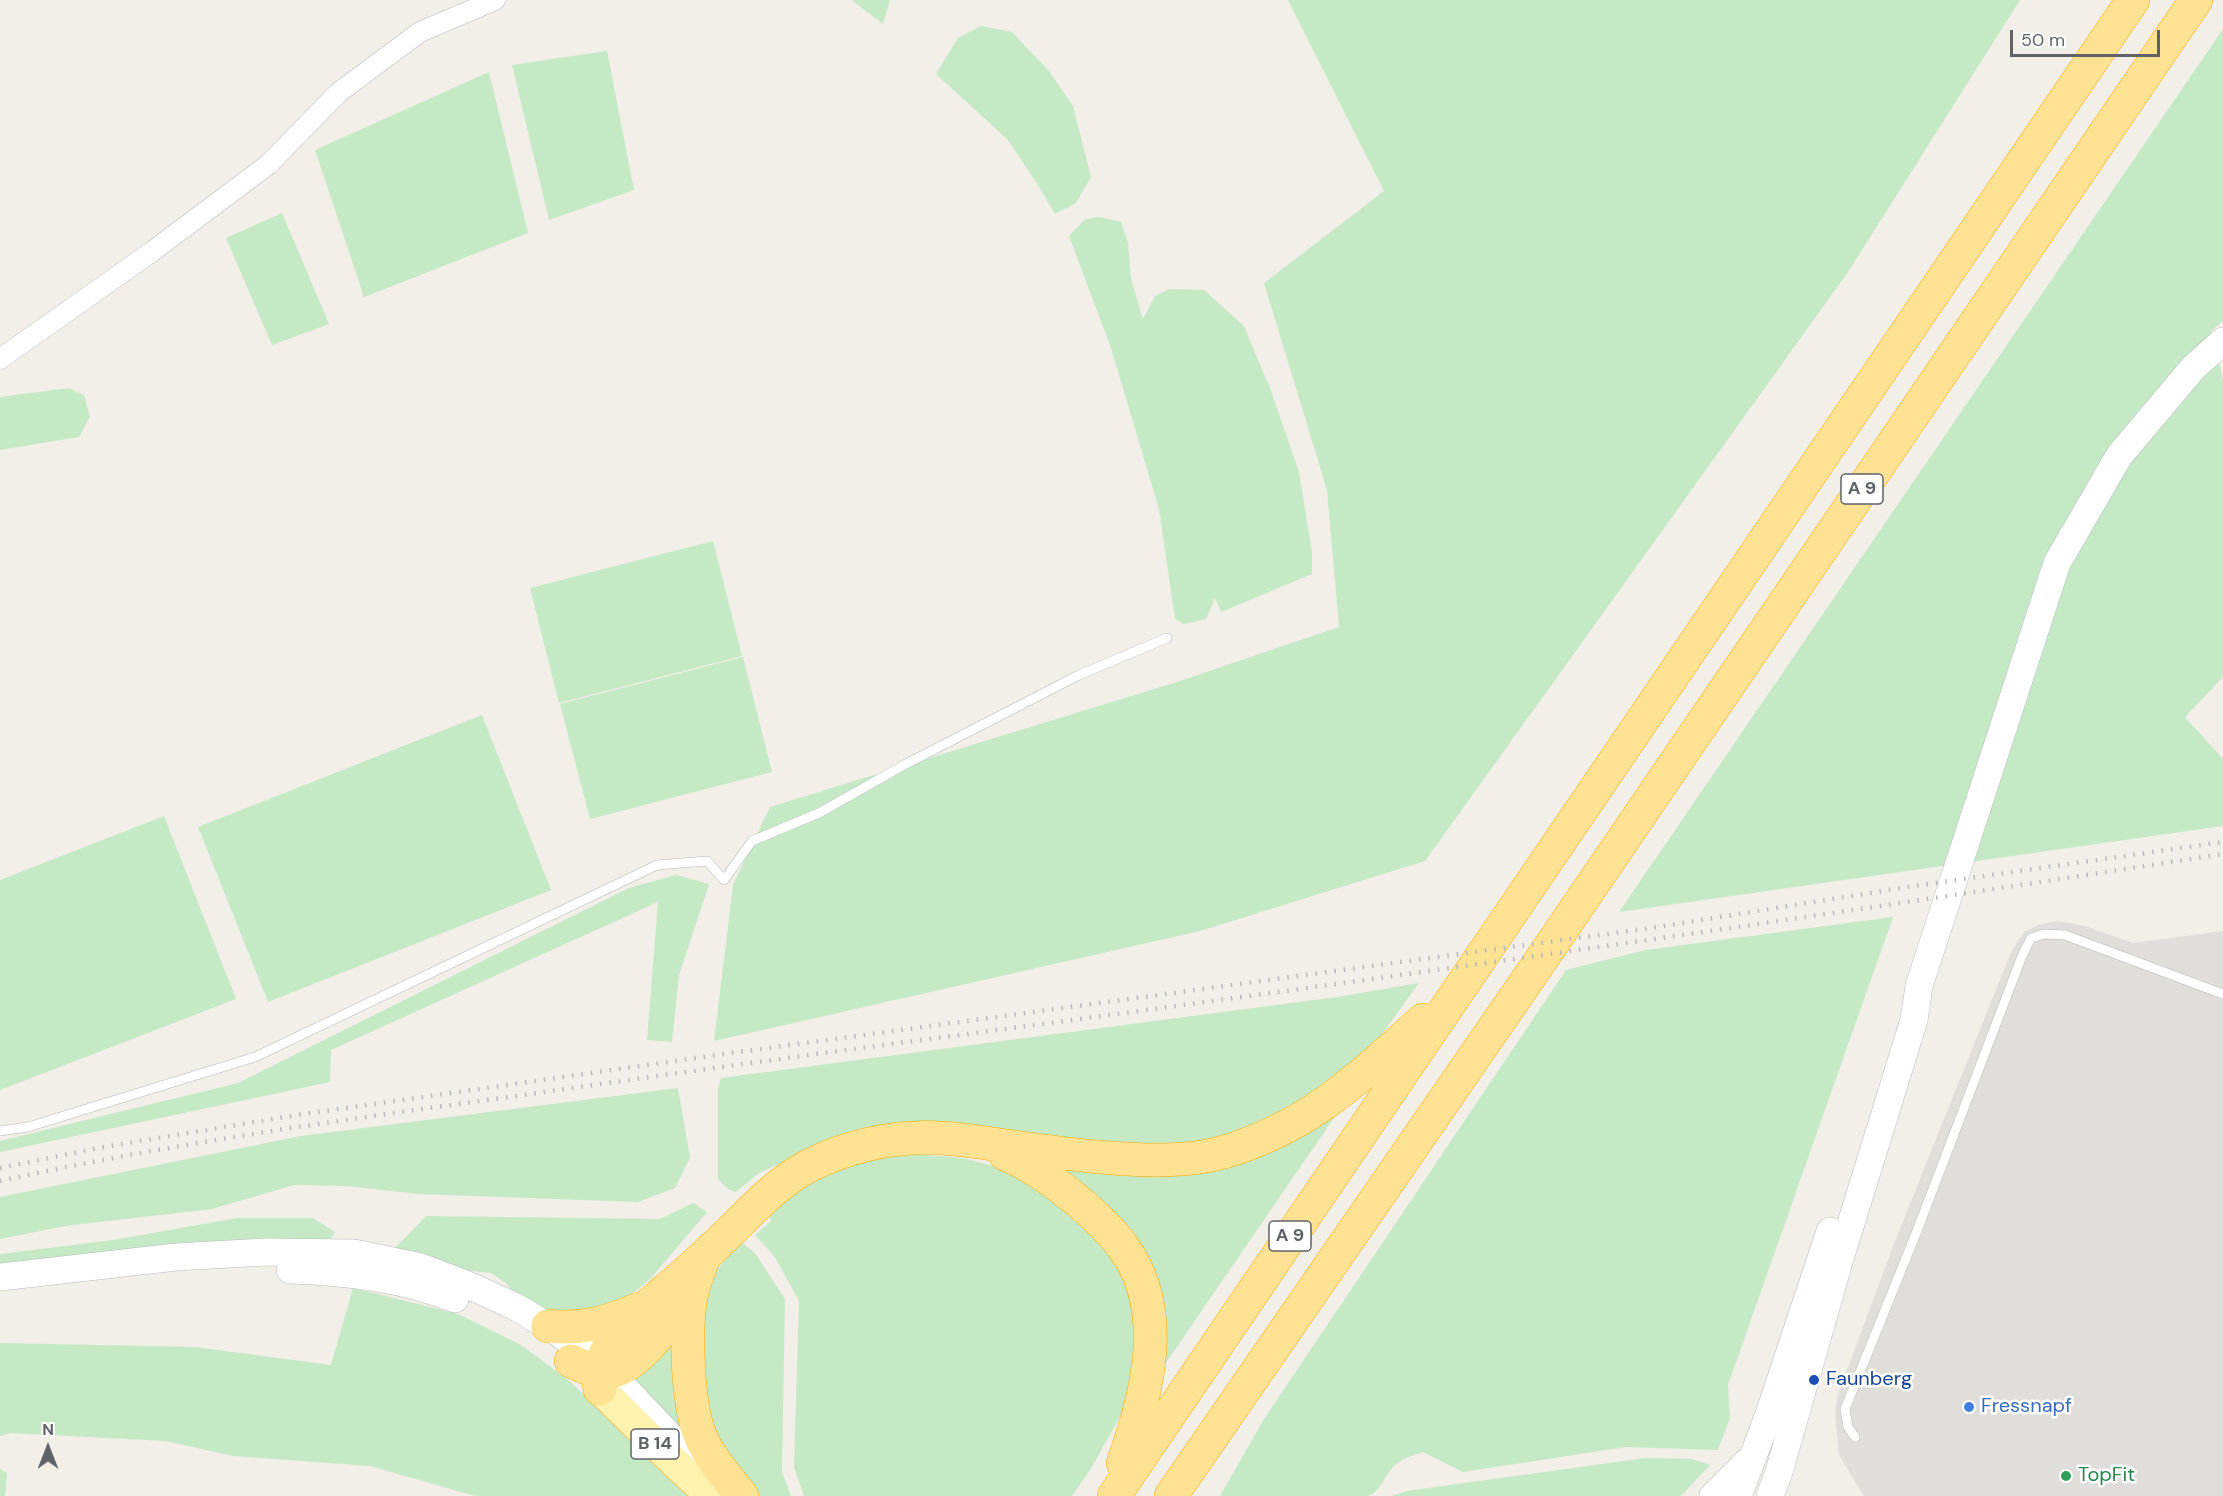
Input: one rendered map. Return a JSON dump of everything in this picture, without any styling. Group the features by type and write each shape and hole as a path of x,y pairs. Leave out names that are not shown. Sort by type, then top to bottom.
{"highway":[{"name":"A 9","path":"1113,1496 2133,0"},
{"name":"A 9","path":"1172,1496 2196,0"},
{"path":"595,1371 614,1341 649,1305 704,1257 776,1188 796,1173 823,1160 882,1142 912,1138 947,1138 1103,1158 1154,1161 1223,1152 1268,1136 1311,1114 1335,1097 1373,1065 1467,977"},
{"path":"979,1142 1045,1174 1095,1216 1124,1248 1144,1287 1151,1330 1147,1371 1135,1429 1113,1496"},
{"path":"704,1257 692,1290 688,1359 692,1404 700,1435 709,1452 742,1496"},
{"path":"595,1371 620,1368 636,1358 692,1290"},
{"path":"548,1326 576,1328 596,1325 649,1305"},
{"path":"1199,1496 1271,1350"}],"main road":[{"path":"1778,1488 1839,1262 1914,1020 1919,986 2057,563 2119,456 2193,368 2223,341"},
{"path":"1738,1496 1857,1153 1896,1022 1919,986"},
{"path":"0,1277 176,1257 265,1252 354,1253 421,1267 505,1302 548,1326 735,1496"},
{"path":"0,1288 169,1272 286,1270 373,1276 428,1288 488,1311 595,1371"},
{"name":"B 14","path":"595,1371 680,1468 712,1496"},
{"path":"1713,1496 1755,1452"}],"street":[{"path":"0,359 141,260 269,164 338,93 420,32 495,0"}],"lane":[{"path":"0,1131 28,1127 255,1057 657,865 707,861 724,880 752,841 819,813 904,765 1079,675 1167,638"},
{"path":"1854,1437 1848,1427 1845,1409 2031,938 2044,934 2065,935 2223,994"}],"shaded area":[{"path":"2058,921 2085,926 2133,943 2223,931 2223,1496 1864,1496 1839,1455 1835,1412 1838,1394 1897,1236 2011,952 2024,932 2038,925"}],"green space":[{"path":"890,0 883,24 853,1"},
{"path":"1288,0 2020,0 1848,272 1425,861 1200,931 714,1041 733,885 770,807 1180,681 1339,627 1327,490 1264,283 1384,191"},
{"path":"981,26 1012,32 1049,71 1073,106 1091,177 1076,203 1055,214 1008,140 936,74 958,38"},
{"path":"2223,29 2223,321 2211,331 2223,379 2223,677 2185,717 2223,759 2223,826 1619,912"},
{"path":"607,51 634,190 549,220 512,65"},
{"path":"489,72 528,233 364,297 315,150"},
{"path":"282,213 329,324 272,345 226,238"},
{"path":"1100,217 1121,222 1128,243 1131,279 1143,319 1155,296 1169,289 1204,290 1244,326 1271,391 1299,472 1312,552 1312,574 1221,612 1215,598 1206,619 1184,624 1175,619 1159,509 1111,348 1069,236 1085,219"},
{"path":"69,388 84,395 90,417 79,437 0,450 0,397"},
{"path":"713,541 742,656 559,703 530,588"},
{"path":"743,657 772,772 590,819 560,704"},
{"path":"482,715 551,890 268,1002 198,827"},
{"path":"164,816 236,999 0,1090 0,880"},
{"path":"676,875 709,884 679,975 672,1042 647,1040 658,902 331,1050 330,1082 0,1152 0,1141 238,1083 629,888"},
{"path":"1893,917 1728,1385 1730,1418 1718,1450 1626,1447 1463,1472 1423,1452 1396,1464 1380,1487 1368,1496 1220,1496 1264,1419 1566,970 1646,950"},
{"path":"1419,983 1377,1041 1310,1105 1210,1147 825,1143 759,1173 736,1192 728,1189 718,1179 718,1089 721,1078 1337,997"},
{"path":"678,1088 690,1158 675,1188 638,1202 418,1194 347,1186 294,1185 212,1209 65,1226 0,1239 0,1197 301,1136"},
{"path":"1338,1112 1161,1370 1164,1344 1048,1158 1097,1169"},
{"path":"916,1154 963,1158 998,1167 1076,1209 1124,1276 1140,1318 1135,1376 1120,1417 1090,1470 1072,1496 804,1496 794,1468 799,1301 775,1257 755,1235 771,1221 768,1215 805,1187 831,1172 859,1161"},
{"path":"693,1203 707,1212 651,1278 616,1308 552,1315 517,1297 506,1283 491,1273 458,1269 393,1250 426,1216 660,1219"},
{"path":"237,1218 313,1218 335,1232 328,1244 0,1268 0,1254 113,1240"},
{"path":"740,1241 755,1253 785,1299 782,1472 791,1496 756,1496 704,1416 701,1308 715,1272"},
{"path":"353,1288 458,1314 521,1345 567,1379 695,1496 475,1496 370,1466 233,1456 166,1441 10,1433 0,1436 0,1343 195,1347 331,1365"},
{"path":"685,1320 708,1468 633,1383"},
{"path":"1645,1458 1692,1459 1710,1465 1681,1496 1391,1496 1407,1491"},
{"path":"0,1469 7,1473 5,1496 0,1496"}],"railway":[{"path":"0,1168 98,1148 297,1115 717,1055 1651,928 1907,887 2223,842"},
{"path":"0,1181 195,1143 326,1123 1448,968 2223,854"}],"place":[{"name":"Faunberg","path":"1814,1380"},
{"name":"Fressnapf","path":"1969,1407"},
{"name":"TopFit","path":"2066,1476"}]}
